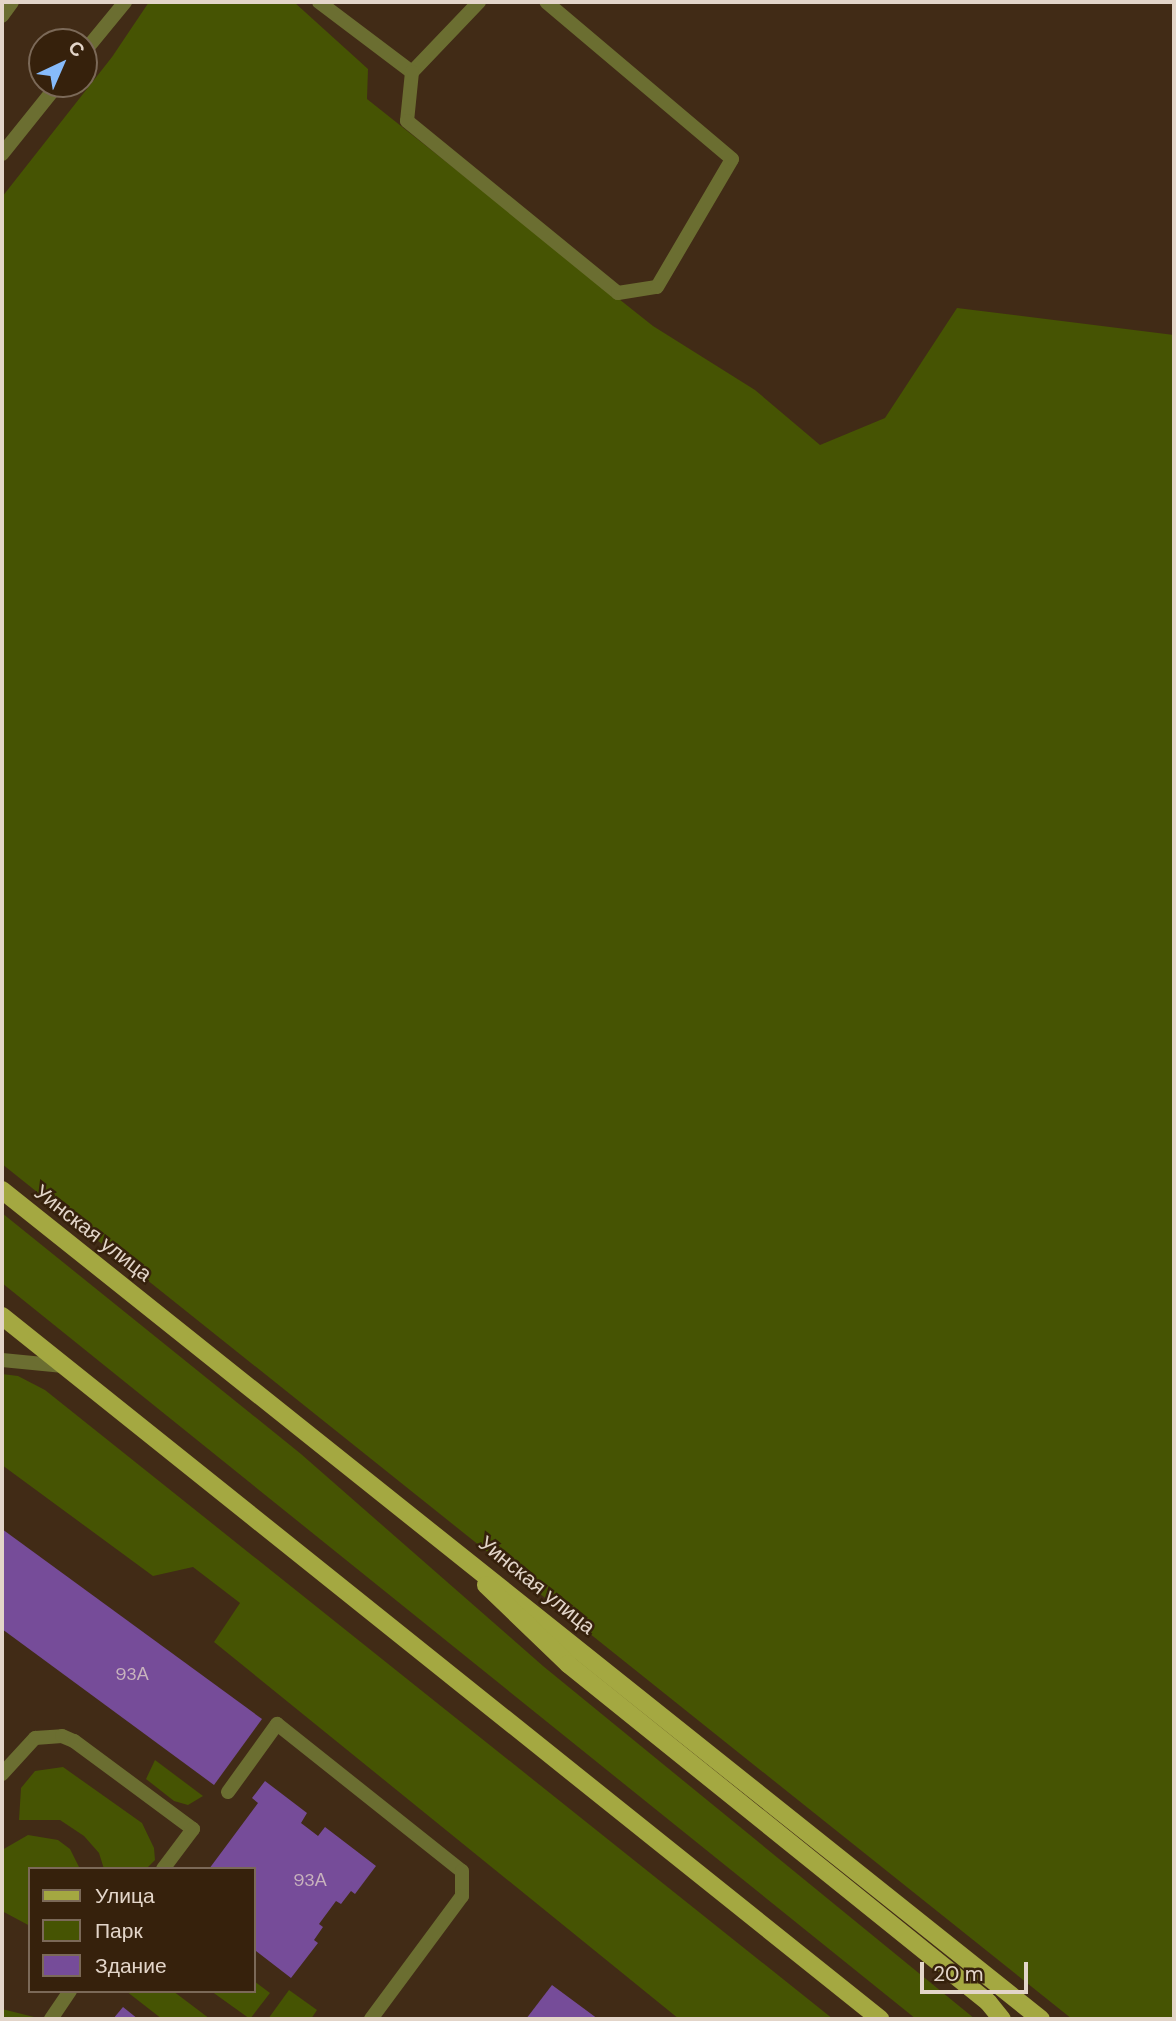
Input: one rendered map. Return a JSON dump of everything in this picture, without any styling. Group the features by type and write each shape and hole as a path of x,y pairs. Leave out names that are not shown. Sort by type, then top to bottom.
{"main road":[{"name":"Уинская улица","path":"2,1190 453,1547 1041,2019"},
{"path":"2,1316 880,2019"},
{"path":"453,1547 510,1612 558,1656 988,2002 1002,2019"}],"street":[{"path":"2,16 12,2"},
{"path":"98,35 125,2"},
{"path":"319,2 412,72"},
{"path":"479,2 412,72 407,121 618,293 657,287 732,159 546,2"},
{"path":"2,154 47,98"},
{"path":"2,1360 64,1366"},
{"path":"228,1792 277,1724 462,1871 462,1896 371,2019"},
{"path":"2,1774 35,1738 62,1736 74,1741 193,1829 164,1867"},
{"path":"51,2019 69,1993"}],"green space":[{"path":"149,2 294,2 368,69 367,99 653,326 755,390 820,445 885,418 957,308 1174,335 1174,2019 1072,2019 2,1164 2,197 80,98 98,98 98,75"},
{"path":"2,1213 301,1454 543,1666 975,2019 916,2019 2,1283"},
{"path":"2,1374 18,1376 45,1390 833,2019 679,2019 214,1642 240,1603 193,1567 153,1576 2,1465"},
{"path":"155,1760 203,1796 188,1805 174,1801 146,1779"},
{"path":"63,1767 142,1823 154,1848 155,1860 148,1867 103,1867 99,1853 84,1836 60,1820 19,1820 21,1788 35,1771"},
{"path":"28,1835 58,1840 70,1849 79,1867 28,1867 28,1925 2,1911 2,1850"},
{"path":"256,1982 270,1993 250,2019 214,1993 256,1993"},
{"path":"289,1990 317,2010 311,2019 268,2019"},
{"path":"129,1993 176,1993 210,2019 162,2019"},
{"path":"2,2009 34,2017 2,2019"}],"building":[{"path":"2,1529 262,1719 214,1785 2,1629"},
{"path":"265,1781 307,1813 301,1823 318,1836 325,1827 376,1866 355,1894 351,1891 341,1904 336,1901 319,1924 323,1927 314,1940 318,1943 291,1978 256,1951 256,1867 210,1867 258,1803 252,1798"},
{"path":"552,1985 598,2019 526,2019"},
{"path":"123,2007 138,2019 113,2019"}]}
